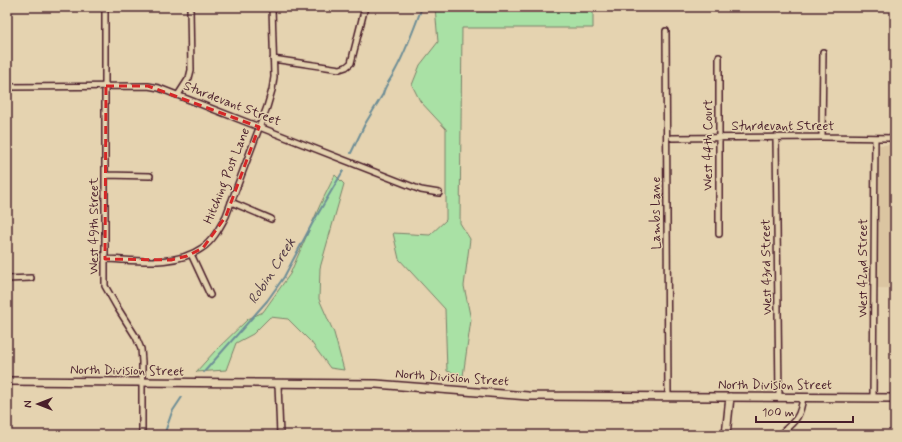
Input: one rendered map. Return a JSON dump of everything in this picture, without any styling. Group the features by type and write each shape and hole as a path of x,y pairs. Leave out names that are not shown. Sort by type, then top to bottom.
{"main road":[{"name":"North Division Street","path":"7,381 376,384 528,396 895,398"},
{"path":"726,435 730,397"}],"street":[{"name":"West 49th Street","path":"105,7 105,286 116,308 136,337 141,349 142,435"},
{"path":"178,95 191,70 190,7"},
{"name":"Hitching Post Lane","path":"105,259 171,260 192,254 203,248 217,231 226,216 272,90 274,77 272,7"},
{"path":"273,59 340,69 346,67 350,63 365,7"},
{"name":"Lambs Lane","path":"666,30 668,396"},
{"path":"822,136 823,52"},
{"name":"West 44th Court","path":"719,57 719,234"},
{"name":"Sturdevant Street","path":"7,88 106,86 148,86 159,88 421,190 439,193"},
{"name":"Sturdevant Street","path":"672,138 822,136 895,138"},
{"name":"West 43rd Street","path":"776,137 779,397"},
{"name":"West 42nd Street","path":"873,398 875,138"},
{"path":"106,175 150,176"},
{"path":"231,202 271,219"},
{"path":"192,254 210,295"},
{"path":"7,278 31,278"},
{"path":"278,384 280,435"},
{"path":"779,435 799,415 803,397"}],"highlighted area":[{"path":"106,86 148,86 259,127 226,216 203,248 187,256 171,260 105,259"}],"shaded area":[{"path":"879,145 895,145 895,288 877,288"}],"green space":[{"path":"435,7 593,7 593,28 462,28 460,223 470,239 464,286 471,320 463,376 447,371 445,309 399,259 393,233 430,235 446,220 446,129 420,101 412,85 420,65 438,42"},
{"path":"335,175 344,184 320,268 319,299 334,333 344,370 330,368 311,342 288,319 270,317 253,334 236,343 226,370 196,372 248,319 263,312 290,274 320,205"}],"waterway":[{"name":"Robin Creek","path":"351,153 365,124 399,63 410,40 422,7"},
{"name":"Robin Creek","path":"204,372 267,301 284,277 312,224 343,171"},
{"name":"Robin Creek","path":"164,435 172,412 182,397"}]}
